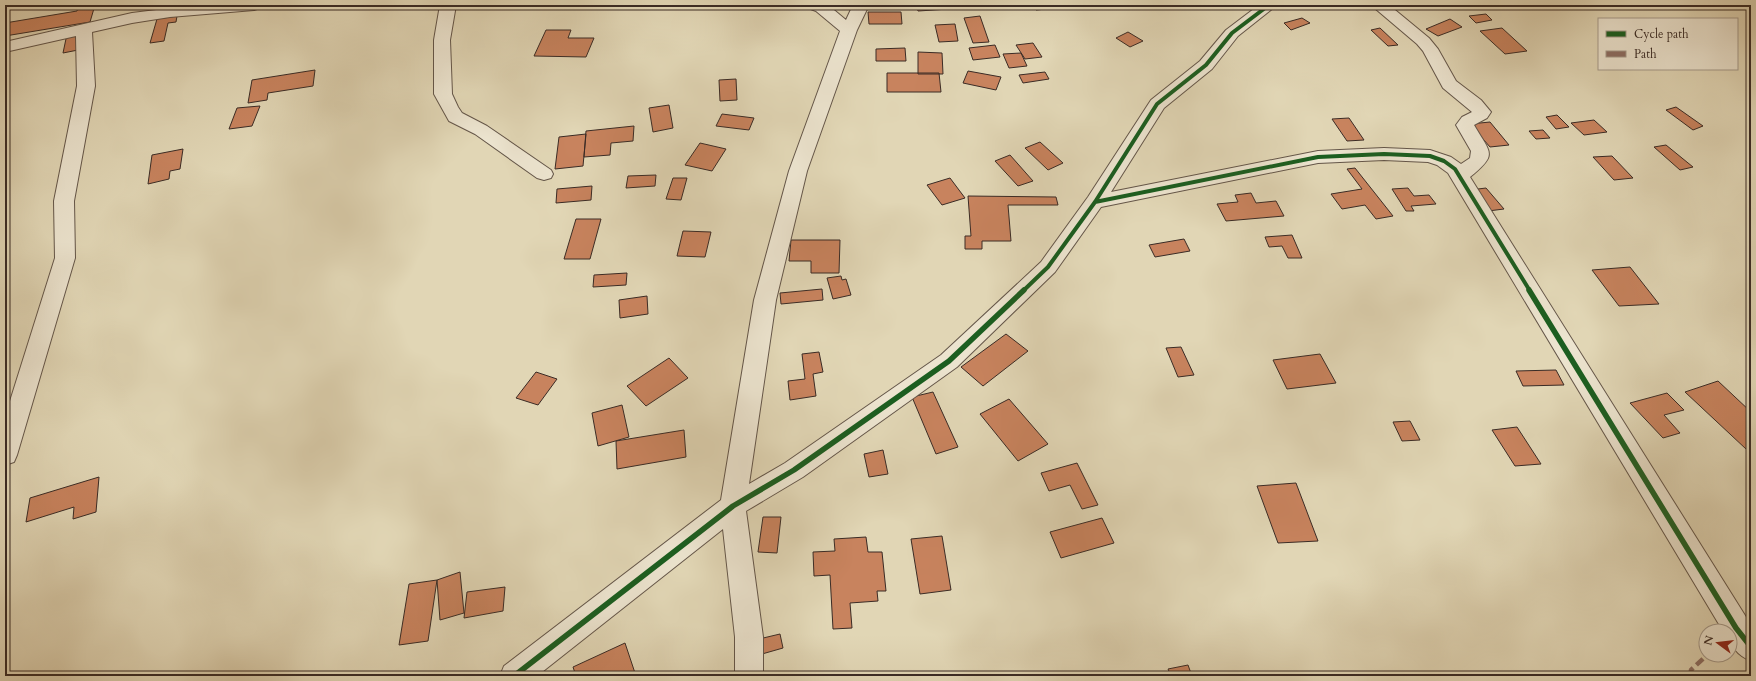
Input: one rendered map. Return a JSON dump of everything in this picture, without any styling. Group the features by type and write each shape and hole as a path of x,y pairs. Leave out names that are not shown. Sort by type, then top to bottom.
{"street":[{"path":"5,46 84,28 134,11 170,12 254,5"},
{"path":"448,5 442,40 443,94 449,107 455,117 481,130 544,174"},
{"path":"814,5 822,8 849,30"},
{"path":"749,676 749,637 734,506 765,300 798,171 849,30 861,5"},
{"path":"514,676 734,506 794,470 949,361 1048,267 1095,202 1157,104 1206,65 1232,34 1269,5"},
{"path":"1379,5 1430,49 1449,84 1475,104 1482,112 1480,116 1468,120 1465,125 1480,151 1479,160 1459,176"},
{"path":"5,455 65,258 64,202 86,86 84,28"},
{"path":"1095,202 1318,157 1384,154 1430,156 1450,165 1455,169 1736,628 1751,647"}],"building":[{"path":"79,5 95,5 90,22 5,36 5,23 77,11"},
{"path":"916,5 948,5 949,9 918,11"},
{"path":"950,5 994,5 994,9 951,9"},
{"path":"1034,5 1056,5 1057,8 1036,10"},
{"path":"868,12 901,12 902,24 869,24"},
{"path":"1486,14 1492,20 1476,23 1469,16"},
{"path":"177,16 176,22 168,23 164,41 150,43 157,19"},
{"path":"980,16 989,42 973,43 964,18"},
{"path":"1302,18 1310,23 1291,30 1284,23"},
{"path":"1450,19 1462,27 1438,36 1426,29"},
{"path":"955,24 958,41 939,42 935,25"},
{"path":"1380,28 1398,45 1388,46 1371,30"},
{"path":"1502,28 1527,51 1505,54 1480,31"},
{"path":"88,30 83,49 63,53 67,34"},
{"path":"546,30 571,30 568,38 594,38 586,57 534,56"},
{"path":"1128,32 1143,41 1130,47 1116,38"},
{"path":"1033,43 1042,57 1025,59 1016,45"},
{"path":"995,45 1000,57 973,60 969,48"},
{"path":"905,48 906,61 876,61 876,49"},
{"path":"918,52 942,53 943,74 918,74"},
{"path":"1021,53 1027,66 1009,68 1003,54"},
{"path":"315,70 313,86 268,93 267,100 248,103 252,80"},
{"path":"968,71 1001,77 996,90 963,83"},
{"path":"1045,72 1049,79 1023,83 1019,75"},
{"path":"887,73 939,73 941,92 887,92"},
{"path":"736,79 737,100 720,101 719,80"},
{"path":"669,105 673,128 653,132 649,108"},
{"path":"260,106 252,126 229,129 237,108"},
{"path":"1676,107 1703,126 1693,130 1666,110"},
{"path":"722,114 754,118 749,130 716,126"},
{"path":"1557,115 1569,127 1556,129 1546,117"},
{"path":"1349,118 1364,140 1347,141 1332,119"},
{"path":"1594,120 1607,132 1584,135 1571,123"},
{"path":"1490,122 1509,145 1490,147 1470,124"},
{"path":"634,126 633,141 611,143 610,155 584,157 586,131"},
{"path":"1543,130 1550,138 1536,139 1529,131"},
{"path":"586,134 583,166 555,169 559,137"},
{"path":"1040,142 1063,163 1048,170 1025,148"},
{"path":"700,143 726,149 712,171 685,165"},
{"path":"1666,145 1693,167 1680,170 1654,147"},
{"path":"183,149 180,169 170,171 169,179 148,184 152,155"},
{"path":"1010,155 1033,181 1018,186 995,161"},
{"path":"1612,156 1633,178 1614,180 1593,157"},
{"path":"1355,168 1393,216 1376,219 1365,205 1342,209 1331,194 1362,189 1347,169"},
{"path":"656,175 655,186 626,188 628,176"},
{"path":"673,178 687,178 681,200 666,199"},
{"path":"950,178 965,198 942,205 927,185"},
{"path":"592,186 591,200 556,203 557,189"},
{"path":"1408,188 1414,196 1429,195 1436,204 1411,206 1414,211 1406,211 1392,189"},
{"path":"1486,188 1504,209 1488,211 1470,190"},
{"path":"1251,193 1256,203 1276,201 1284,216 1226,221 1217,204 1238,202 1235,195"},
{"path":"968,196 1056,197 1058,205 1008,205 1011,241 982,241 982,249 965,249 965,236 971,236"},
{"path":"576,219 601,219 590,259 564,259"},
{"path":"683,231 711,232 705,257 677,256"},
{"path":"1292,235 1302,258 1288,258 1282,246 1269,247 1265,237"},
{"path":"1184,239 1190,251 1155,257 1149,245"},
{"path":"791,240 840,240 839,273 811,273 811,261 789,261"},
{"path":"1630,267 1659,304 1619,306 1592,270"},
{"path":"627,273 626,285 593,287 594,275"},
{"path":"841,276 842,280 846,279 851,295 833,299 827,278"},
{"path":"822,289 823,300 781,304 780,293"},
{"path":"647,296 648,314 620,318 619,300"},
{"path":"1006,334 1028,351 983,386 961,367"},
{"path":"1181,347 1194,375 1178,377 1166,348"},
{"path":"819,352 823,372 813,374 816,396 790,400 788,381 805,379 802,354"},
{"path":"1320,354 1336,383 1287,389 1273,360"},
{"path":"669,358 688,378 646,406 627,386"},
{"path":"1556,370 1564,385 1523,386 1516,371"},
{"path":"536,372 557,379 538,405 516,398"},
{"path":"1718,381 1751,412 1751,447 1746,449 1685,392"},
{"path":"933,392 958,447 936,454 912,397"},
{"path":"1667,393 1684,410 1664,415 1680,433 1663,438 1630,403"},
{"path":"1009,399 1048,444 1018,461 980,414"},
{"path":"622,405 629,437 598,446 592,413"},
{"path":"1410,421 1420,440 1402,441 1393,422"},
{"path":"1517,427 1541,464 1515,466 1492,430"},
{"path":"684,430 686,457 617,469 616,441"},
{"path":"883,450 888,474 869,477 864,454"},
{"path":"1077,463 1098,505 1082,509 1070,485 1049,491 1041,473"},
{"path":"99,477 96,512 73,519 74,507 26,522 30,498"},
{"path":"1296,483 1318,541 1278,543 1257,486"},
{"path":"763,517 781,517 777,553 758,552"},
{"path":"1102,518 1114,543 1061,558 1050,532"},
{"path":"942,536 951,590 920,594 911,539"},
{"path":"866,537 868,552 882,552 886,591 877,591 878,601 850,603 852,628 833,629 830,575 814,576 813,552 835,551 834,539"},
{"path":"460,572 464,613 440,620 437,580"},
{"path":"437,580 428,641 399,645 409,584"},
{"path":"505,587 503,611 464,618 467,592"},
{"path":"780,634 783,648 762,654 759,639"},
{"path":"625,643 636,676 576,676 573,667"},
{"path":"1188,665 1192,676 1171,676 1168,669"}],"marked path":[{"path":"1690,676 1691,670 1698,663"}],"cycle path":[{"path":"514,676 733,506 794,470 949,361 1048,267 1095,202 1157,104 1206,65 1232,33 1269,5"},
{"path":"1095,202 1318,157 1384,154 1430,156 1444,161 1455,169 1736,628 1751,647"}]}
